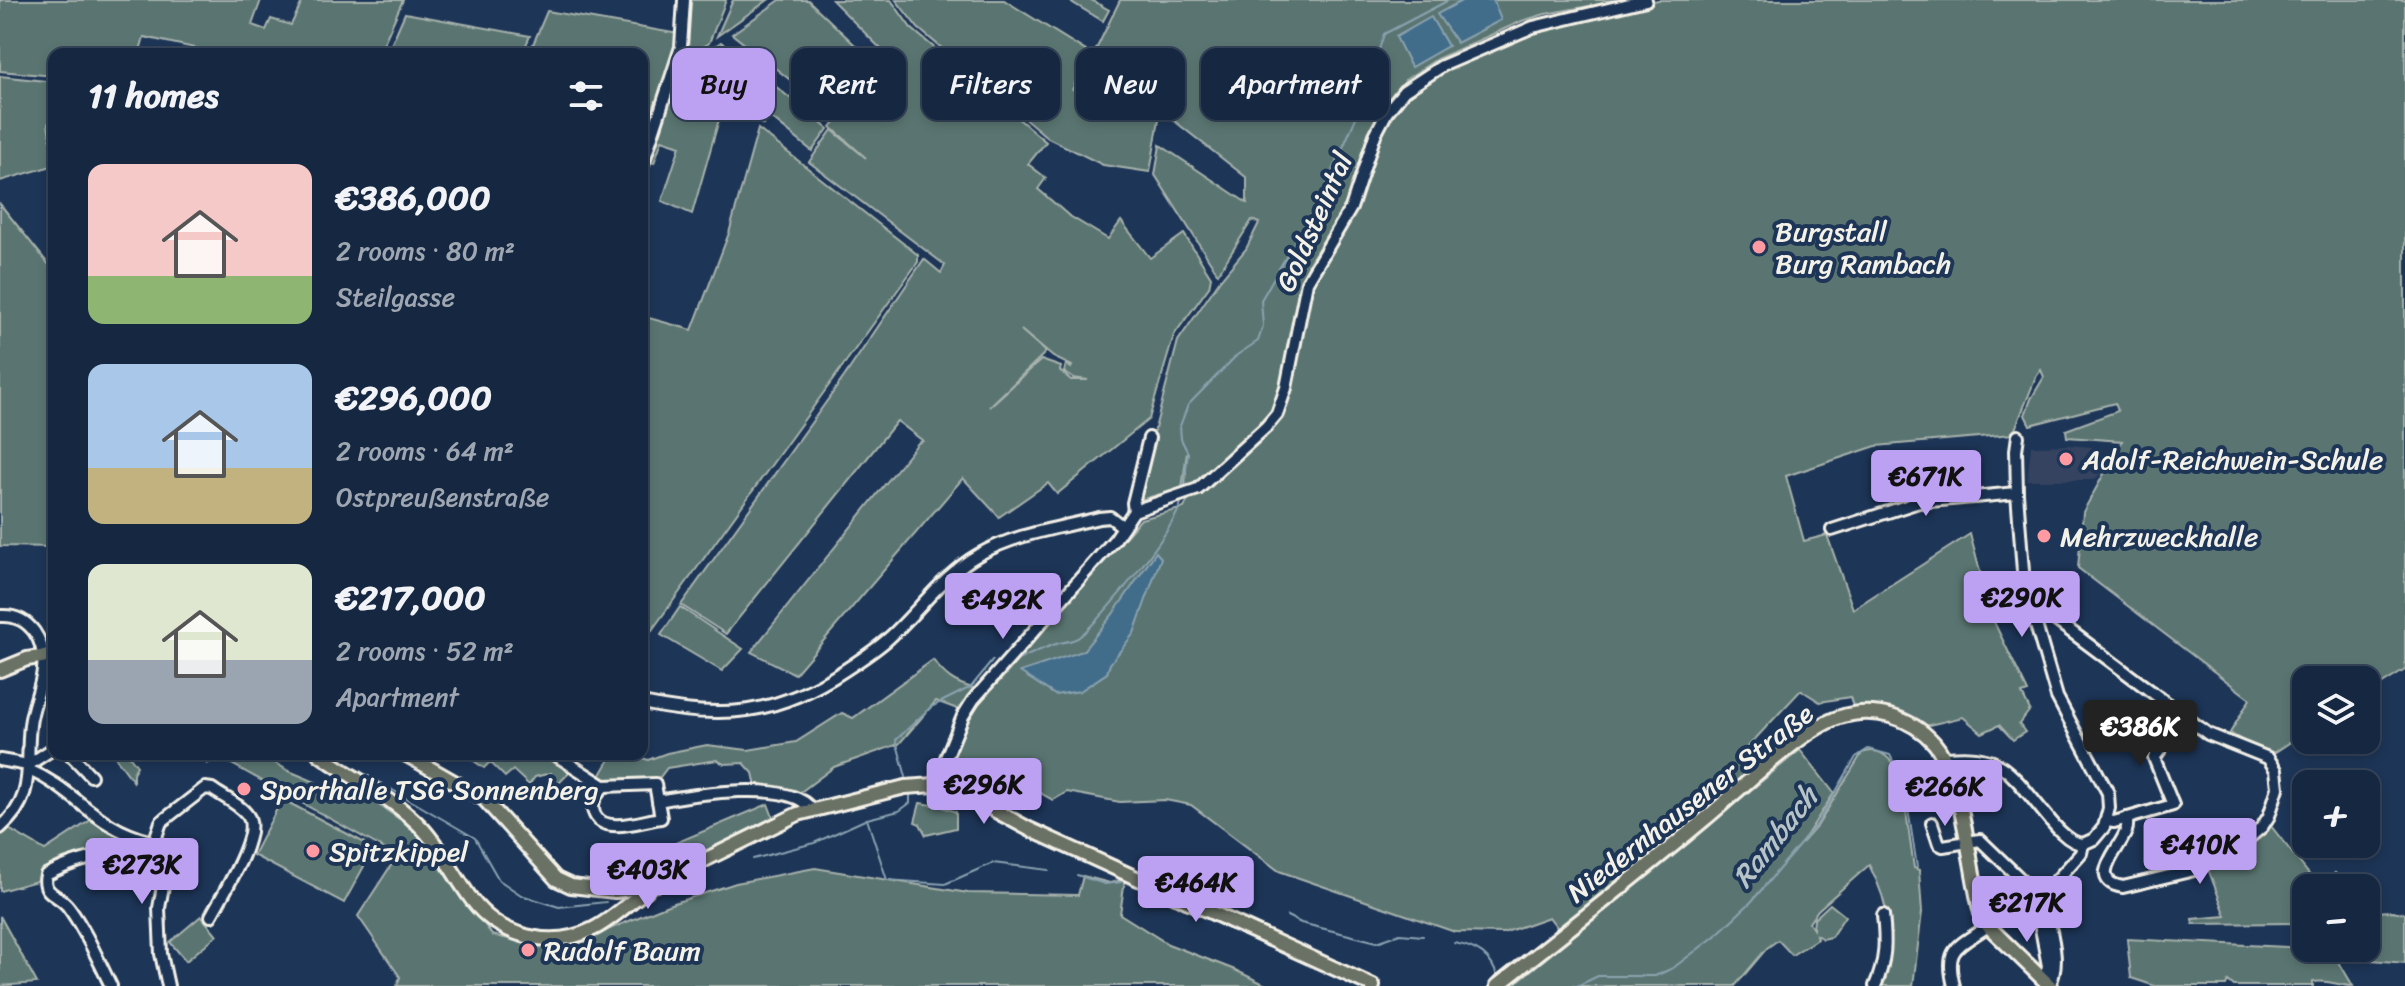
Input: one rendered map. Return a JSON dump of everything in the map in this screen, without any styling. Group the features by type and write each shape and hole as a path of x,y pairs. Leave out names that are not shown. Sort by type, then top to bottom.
{"main road":[{"path":"0,670 27,659 48,656"},
{"name":"Niedernhausener Straße","path":"1501,983 1798,742 1829,722 1864,713 1893,717 1910,724 1926,735 1944,758 1951,774 1980,910 1988,926 2047,984"},
{"path":"328,760 411,818 435,844 481,910 508,930 536,938 566,938 592,930 656,884 811,809 905,787 935,785 959,791 1029,829 1373,986"},
{"path":"416,760 484,799 556,879 571,886 615,891 656,884"},
{"path":"615,891 621,908"}],"street":[{"path":"648,150 678,62 684,35 684,0"},
{"name":"Goldsteintal","path":"1134,511 1189,493 1206,482 1277,414 1286,388 1307,282 1351,208 1375,135 1395,100 1426,74 1520,32 1547,22 1646,0"},
{"path":"1944,758 1979,758 2004,768 2020,782 2062,834 2073,842 2083,844 2098,836 2107,821 2109,801 2106,787 2062,708 2031,612 2021,564 2018,436"},
{"path":"935,785 968,707 1134,511 1133,503 1149,438"},
{"path":"1832,530 1919,502 2017,493"},
{"path":"648,704 725,713 776,706 829,681 887,640 976,555 1012,539 1099,518 1110,517 1123,527"},
{"path":"2031,612 2044,613 2053,618 2220,740 2268,758 2276,770 2278,788 2262,827 2207,865 2169,877 2116,886 2107,878 2107,867 2126,833 2127,818"},
{"path":"0,616 18,618 31,626 48,654"},
{"path":"0,828 21,803 26,790 30,724 48,658"},
{"path":"2107,821 2173,805 2154,758 2185,716"},
{"path":"28,768 48,753"},
{"path":"0,760 28,768 95,817 127,836 154,842 169,853 159,908 161,954 168,986"},
{"path":"76,760 91,776"},
{"path":"563,760 604,786 655,784 661,818 609,825 598,819 593,807 594,799 604,786"},
{"path":"111,986 69,907 48,892 44,883 46,875 74,863 100,857 149,852 161,822 205,788 212,789 248,814 253,826 211,916"},
{"path":"658,801 755,790 801,799 811,809"},
{"path":"1932,823 1939,844 1980,840 2034,892 2044,894"},
{"path":"2044,894 2081,853 2083,844"},
{"path":"2044,894 2055,955 2055,966 2047,984"},
{"path":"2038,912 2048,966 2047,984"},
{"path":"1875,986 1885,957 1883,915"},
{"path":"1954,986 1949,968 1953,953 1988,926"}],"shaded area":[{"path":"1463,0 1493,0 1501,20 1457,43 1437,14"},
{"path":"1431,17 1448,46 1411,67 1396,37"},
{"name":"Adolf-Reichwein-Schule","path":"2031,446 2102,448 2103,470 2095,480 2027,480"},
{"path":"1156,552 1161,558 1134,633 1110,664 1107,673 1080,691 1055,695 1020,672 1083,651"}],"green space":[{"path":"0,0 261,0 252,25 266,30 271,19 291,25 303,0 403,0 382,48 194,48 144,37 141,48 48,48 48,75 0,71"},
{"path":"687,0 726,0 709,43 701,48 683,48 688,30"},
{"path":"733,0 768,0 717,36"},
{"path":"780,0 808,0 858,48 791,48 791,81 775,68 775,48 750,48 732,34"},
{"path":"832,0 891,0 911,28 935,48 922,48 922,120 1020,120 1046,142 1028,164 1046,178 1038,189 1068,215 1108,239 1121,221 1150,258 1184,234 1211,277 1209,287 1174,335 1149,419 1057,494 1048,483 999,517 963,478 795,674 751,652 918,443 923,441 897,421 726,634 681,605 924,259 941,273 945,265 809,162 832,130 866,158 831,127 837,120 906,120 906,48 880,48","holes":["1021,330 1053,357 1072,366 1066,364 1064,372 1073,378 1088,380 1071,380 1060,371 1061,367 1041,360 989,407 1046,352"]},
{"path":"896,0 1004,0 1081,48 1076,48 1076,81 1072,90 1076,83 1076,120 1159,120 1150,172 1103,165 1048,138 1027,120 1060,120 1060,48 942,48 918,28"},
{"path":"1068,0 1091,0 1109,10 1103,21"},
{"path":"1120,0 1622,0 1522,21 1437,59 1405,80 1389,104 1389,48 1201,48 1201,120 1379,120 1373,129 1351,196 1309,263 1300,289 1283,382 1270,414 1195,484 1185,488 1187,452 1182,488 1136,501 1178,341 1220,280 1246,249 1259,223 1252,220 1218,274 1155,175 1160,145 1247,203 1247,178 1173,120 1185,120 1185,48 1097,48"},
{"path":"1658,0 2405,0 2405,670 2380,685 2380,666 2292,666 2292,741 2269,756 2230,733 2250,699 2078,568 2083,512 2122,441 2067,437 2066,430 2118,411 2115,403 2030,425 2025,415 2044,377 2041,370 2013,434 1876,446 1786,476 1804,541 1827,535 1853,609 1970,534 1993,620 2028,692 2022,694 2030,710 2019,724 2025,732 2013,740 1999,725 1982,733 1963,717 1925,726 1890,710 1853,706 1850,697 1820,702 1801,690 1741,754 1754,768 1652,857 1559,930 1549,917 1503,933 1455,932 1279,871 1191,805 1165,800 1120,802 1067,792 1053,800 999,770 985,794 969,784 945,776 975,705 999,682 1141,519 1184,508 1189,497 1279,418 1309,288 1354,209 1381,130 1402,97 1426,77 1521,34"},
{"path":"547,11 679,34 672,48 648,131 648,48 532,48"},
{"path":"405,13 530,36 525,48 390,48"},
{"path":"721,42 728,48 712,48"},
{"path":"0,76 48,81 48,167 0,181"},
{"path":"672,84 672,120 719,120 692,214 662,201 680,146 662,140 654,163 648,161 648,152"},
{"path":"775,86 791,99 791,120 817,120 828,129 812,151 774,120"},
{"path":"758,129 918,255 918,262 648,636 648,318 692,330 729,233"},
{"path":"0,204 48,264 48,547 0,546"},
{"path":"680,607 743,649 722,671 661,635"},
{"path":"933,660 950,678 973,688 960,710 936,701 899,744 834,767 798,794 756,786 753,773 744,763 724,764 717,760 667,768 660,777 637,782 614,783 599,778 610,760 648,760 707,745 748,750 796,742 842,713 853,718"},
{"path":"1800,750 1834,793 1801,844 1818,825 1862,753 1883,754 1896,770 1902,784 1914,868 1919,870 1922,912 1913,986 1879,986 1887,955 1888,925 1882,895 1869,865 1818,910 1809,923 1813,929 1814,919 1830,904 1845,916 1831,937 1823,939 1816,935 1817,939 1792,955 1778,940 1767,948 1735,986 1512,986"},
{"path":"117,760 132,760 137,766 133,781"},
{"path":"224,760 270,760 346,795 360,792 405,823 433,850 492,935 543,947 578,942 668,905 736,883 815,868 968,893 1078,895 1083,876 1110,883 1125,879 1120,914 1168,944 1268,986 397,986 400,977 358,916 397,856"},
{"path":"473,760 556,760 570,772 556,786 551,773 535,777 529,785 513,770 505,777 490,762 484,768"},
{"name":"Spitzkippel","path":"282,799 374,848 344,903 253,855"},
{"path":"920,803 956,812 956,828 926,835 920,824 915,822"},
{"path":"768,804 773,817 665,875 645,882 609,883 618,847 638,859"},
{"path":"94,818 144,844 142,851 99,852 68,857 44,870 37,881 0,891 0,834 7,828 45,850"},
{"path":"2271,826 2292,853 2292,858 2296,858 2309,874 2292,874 2292,923 2193,924 2192,919 2226,916 2208,869 2250,845"},
{"path":"2380,912 2405,913 2405,963 2380,961"},
{"path":"0,916 37,983 0,986"},
{"path":"201,916 217,935 186,961 170,942"},
{"path":"2127,939 2292,947 2292,962 2339,962 2353,986 2319,981 2313,982 2313,986 2234,986 2228,981 2226,986 2155,986 2131,978"}],"waterway":[{"path":"1183,488 1188,453 1181,439 1180,426 1188,405 1237,355 1258,341 1263,326 1261,300 1325,189 1361,106 1384,34 1449,0"},
{"path":"1010,664 1050,646 1077,639 1090,627 1155,549 1178,511 1182,498"},
{"path":"906,777 896,740 931,707 971,687 993,660"},
{"name":"Rambach","path":"1577,986 1598,976 1655,976 1673,968 1714,937 1752,901 1817,824 1856,757 1868,749 1890,755 1904,783 1917,867"},
{"name":"Rambach","path":"341,760 475,838 499,880 521,895 559,907 606,902"},
{"name":"Rambach","path":"753,859 814,843 867,819 899,811 910,803 910,794"},
{"name":"Rambach","path":"867,819 887,880 945,884 993,863 1049,870"},
{"name":"Rambach","path":"1145,874 1150,875"},
{"name":"Rambach","path":"1077,875 1105,884 1121,882"},
{"name":"Rambach","path":"1287,916 1301,923 1377,942 1400,934 1423,936"},
{"name":"Rambach","path":"1454,943 1482,954 1492,964 1498,979"}],"place":[{"name":"Burgstall Burg Rambach","path":"1759,247"},
{"name":"Adolf-Reichwein-Schule","path":"2066,459"},
{"name":"Mehrzweckhalle","path":"2044,536"},
{"name":"Sporthalle TSG Sonnenberg","path":"244,789"},
{"name":"Spitzkippel","path":"313,851"},
{"name":"Rudolf Baum","path":"528,950"}]}
